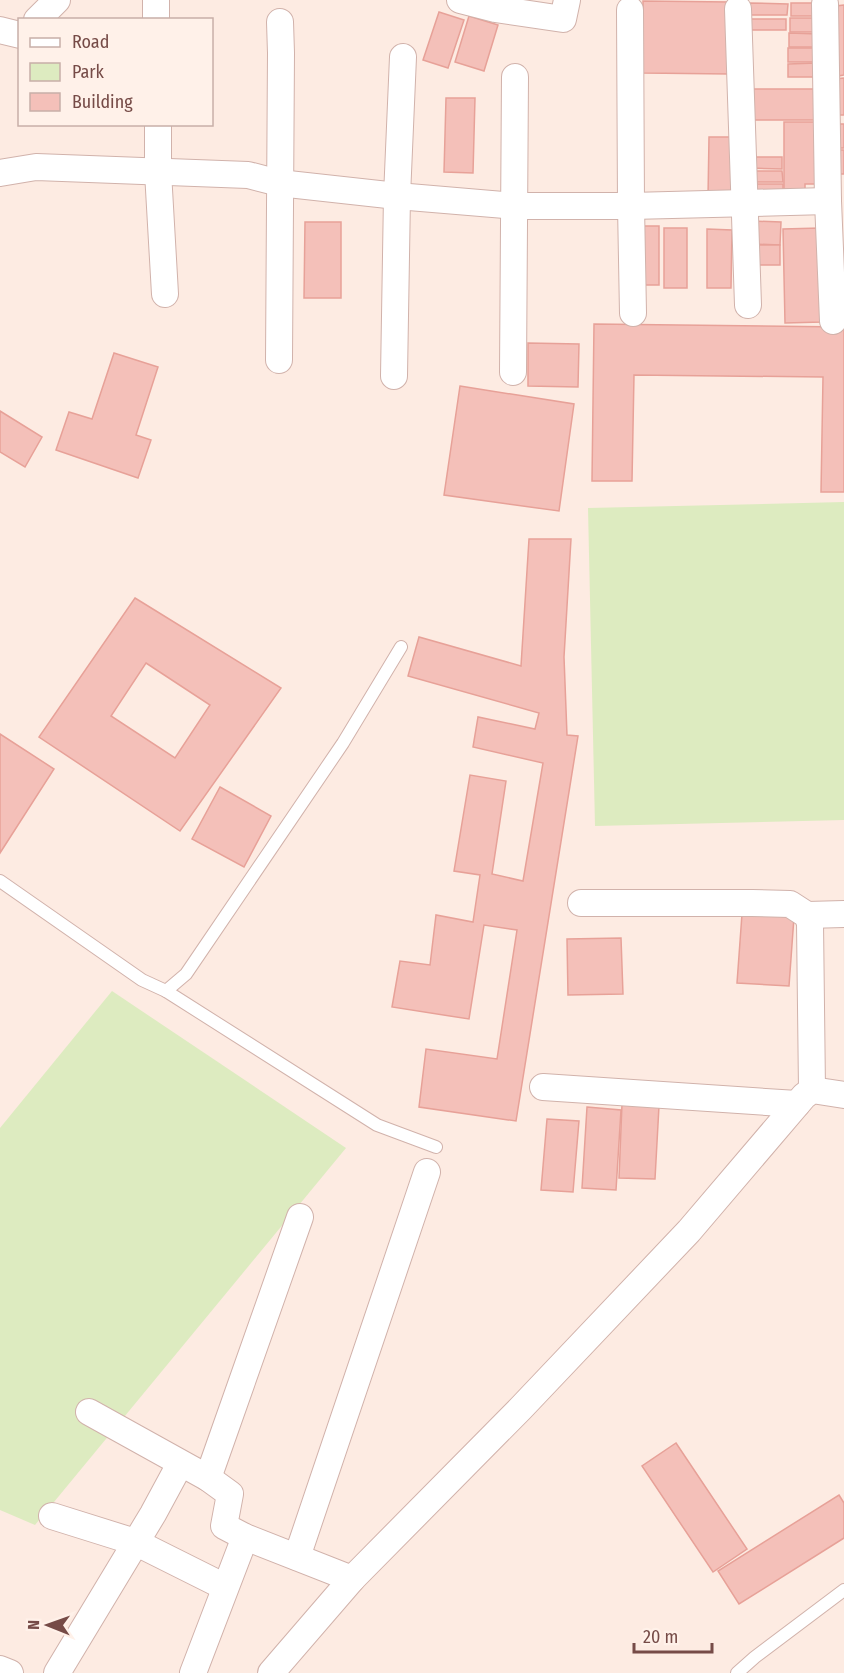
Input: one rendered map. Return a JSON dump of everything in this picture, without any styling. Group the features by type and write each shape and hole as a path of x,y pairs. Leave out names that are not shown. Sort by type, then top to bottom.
{"street":[{"path":"39,18 57,0"},
{"path":"156,0 156,18"},
{"path":"460,0 495,9 563,19 567,0"},
{"path":"825,3 828,201 833,321"},
{"path":"738,9 748,305"},
{"path":"630,10 633,313"},
{"path":"279,360 280,22"},
{"path":"0,30 18,34"},
{"path":"394,376 397,196 403,57"},
{"path":"513,372 516,206 515,77"},
{"path":"158,126 158,172 165,294"},
{"path":"0,173 36,167 248,175 279,183 516,206 631,206 828,201"},
{"path":"581,903 790,904 807,915 844,914"},
{"path":"271,1673 352,1579 521,1408 689,1231 804,1097 810,923 807,915"},
{"path":"543,1087 804,1097 844,1095"},
{"path":"297,1557 427,1172"},
{"path":"208,1478 300,1217"},
{"path":"89,1412 208,1478 230,1494 224,1526 244,1537 352,1579"},
{"path":"57,1673 153,1514 180,1464"},
{"path":"52,1516 135,1542 225,1587"},
{"path":"193,1673 244,1537"},
{"path":"0,1669 10,1673"}],"lane":[{"path":"166,991 186,974 193,964 343,743 401,647"},
{"path":"2,885 142,980 166,991 377,1125 436,1147"},
{"path":"737,1673 844,1590"}],"green space":[{"path":"844,502 844,820 595,826 588,508"},
{"path":"112,991 346,1148 35,1525 0,1510 0,1128"}],"building":[{"path":"643,1 730,2 729,74 643,73"},
{"path":"750,3 788,4 787,15 750,15"},
{"path":"791,3 820,3 819,16 791,16"},
{"path":"844,5 844,75 838,76 836,6"},
{"path":"439,12 464,20 448,68 423,60"},
{"path":"469,16 498,25 484,71 455,62"},
{"path":"790,18 819,18 819,32 790,32"},
{"path":"749,19 786,19 786,30 749,30"},
{"path":"789,33 818,34 817,47 789,47"},
{"path":"788,48 817,48 817,62 788,62"},
{"path":"817,63 817,77 788,77 788,64"},
{"path":"844,78 844,115 835,115 835,79"},
{"path":"749,89 817,89 818,120 749,120"},
{"path":"446,98 475,98 473,173 444,172"},
{"path":"784,122 817,122 817,184 805,184 805,190 784,189"},
{"path":"836,124 844,124 844,148 836,148"},
{"path":"709,137 731,137 731,197 708,197"},
{"path":"839,150 844,150 844,174 839,174"},
{"path":"749,157 782,157 782,169 749,168"},
{"path":"749,171 782,171 783,182 749,182"},
{"path":"748,184 783,184 783,196 748,195"},
{"path":"752,221 781,222 780,245 752,244"},
{"path":"305,222 341,222 341,298 304,298"},
{"path":"636,226 659,226 659,285 636,285"},
{"path":"664,228 687,228 687,288 664,288"},
{"path":"820,228 822,322 785,323 783,229"},
{"path":"707,229 732,230 731,288 707,288"},
{"path":"752,245 780,245 780,265 752,265"},
{"path":"594,324 844,327 844,492 821,492 823,377 634,375 632,481 592,481"},
{"path":"528,343 579,344 578,387 528,386"},
{"path":"114,353 158,367 136,435 151,440 138,478 56,450 69,412 92,419"},
{"path":"460,386 574,404 559,511 444,495"},
{"path":"0,411 42,437 25,467 0,452"},
{"path":"529,539 571,539 564,657 567,735 578,736 516,1121 419,1107 426,1049 497,1059 517,930 484,925 469,1019 392,1007 400,961 430,965 436,915 473,922 480,875 454,871 470,775 506,781 492,874 523,881 543,763 473,747 478,717 535,729 539,713 408,676 419,637 521,666"},
{"path":"135,598 281,688 180,831 39,737","holes":["146,663 210,705 175,758 111,716"]},
{"path":"0,734 54,769 0,853"},
{"path":"220,787 271,816 244,867 192,839"},
{"path":"742,914 794,917 789,986 737,983"},
{"path":"621,938 623,994 568,995 567,939"},
{"path":"622,1104 659,1106 655,1179 619,1178"},
{"path":"587,1107 621,1110 616,1190 582,1188"},
{"path":"547,1119 579,1121 573,1192 541,1190"},
{"path":"676,1443 747,1549 713,1572 642,1466"},
{"path":"839,1495 844,1503 844,1538 739,1604 718,1571"}]}
